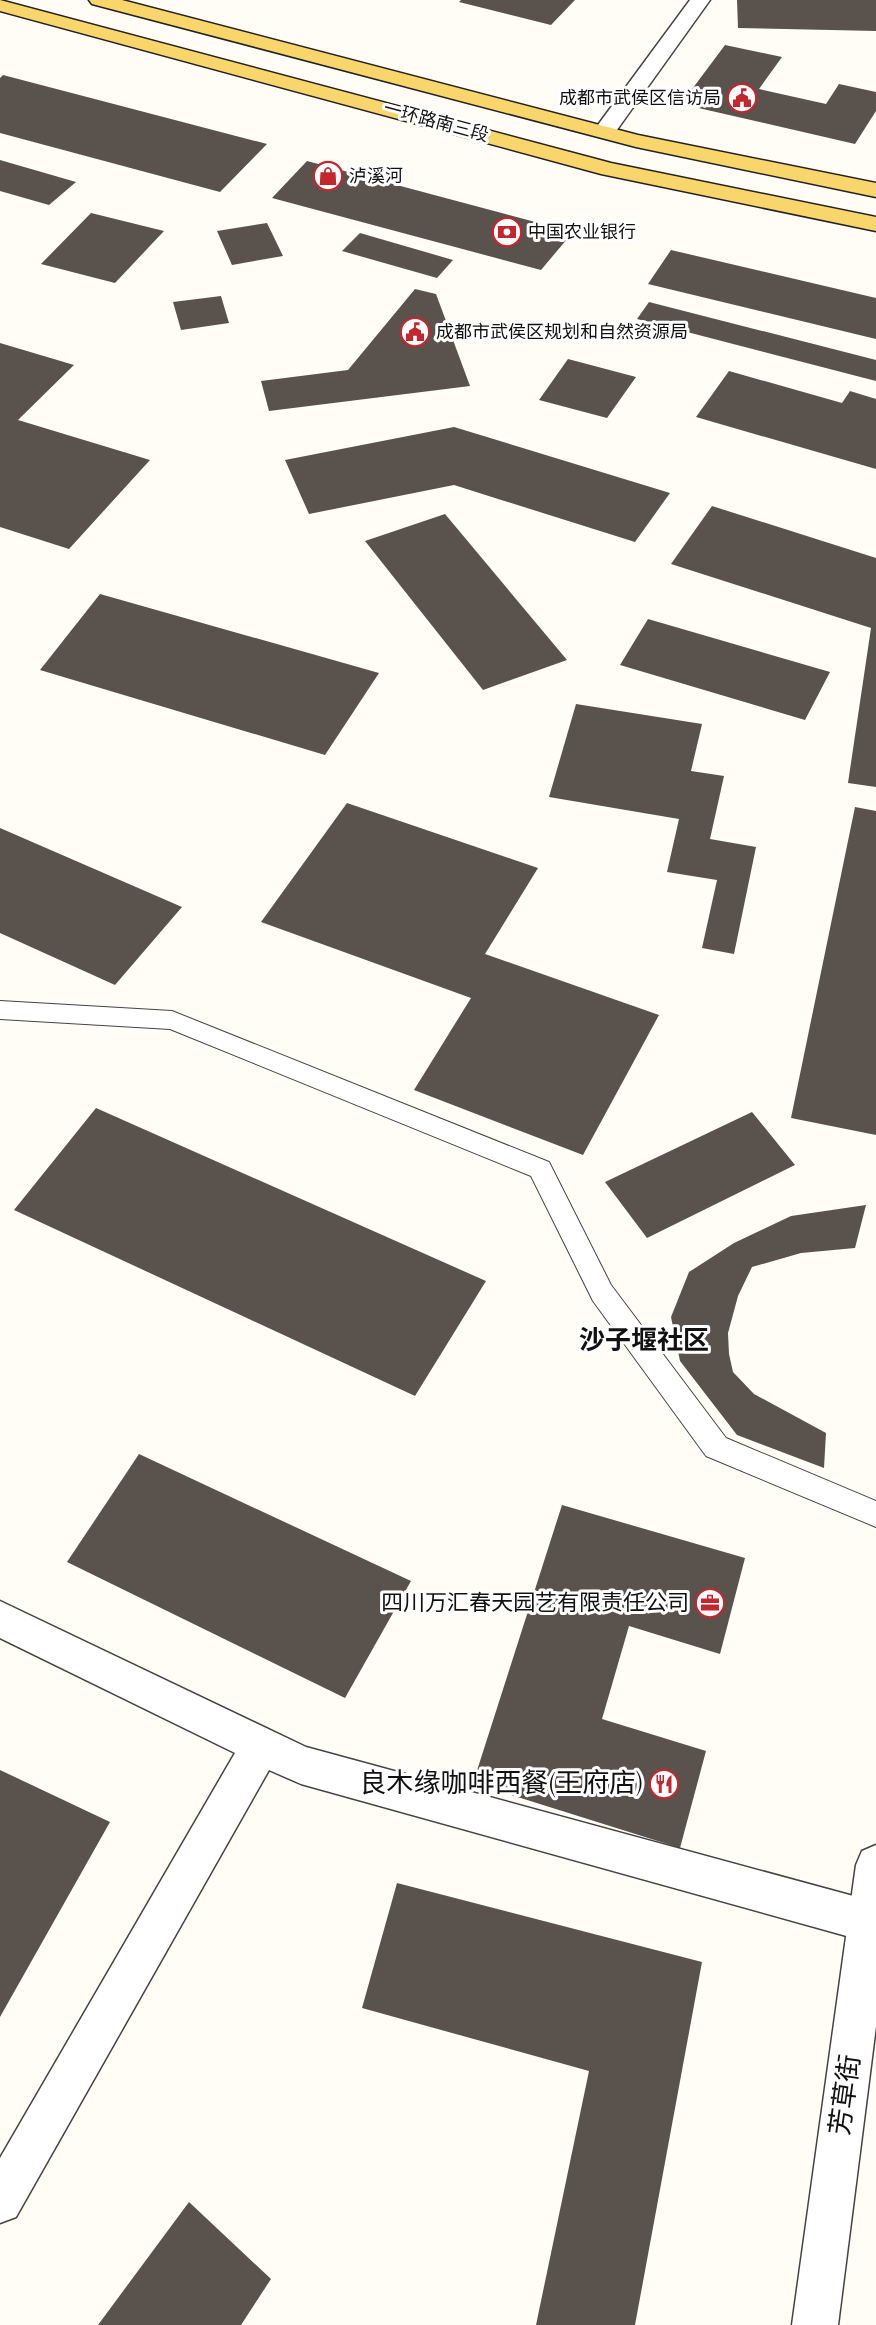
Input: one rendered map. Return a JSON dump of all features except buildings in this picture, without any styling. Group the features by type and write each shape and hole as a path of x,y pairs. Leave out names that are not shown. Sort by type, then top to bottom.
{"main road":[{"name":"一环路南三段","path":"99,0 636,141 876,190"},
{"name":"一环路南三段","path":"0,5 609,169 876,224"}],"street":[{"path":"606,129 700,0"},
{"path":"0,1619 301,1765 868,1921"},
{"path":"0,2201 261,1746"},
{"name":"芳草街","path":"815,2325 876,1864"}],"lane":[{"path":"0,1010 172,1020 540,1169 602,1293 716,1447 876,1514"}],"place":[{"name":"成都市武侯区信访局","path":"742,98"},
{"name":"泸溪河","path":"328,176"},
{"name":"中国农业银行","path":"507,232"},
{"name":"成都市武侯区规划和自然资源局","path":"415,332"},
{"name":"四川万汇春天园艺有限责任公司","path":"710,1603"},
{"name":"良木缘咖啡西餐(王府店)","path":"664,1784"}],"district":[{"name":"沙子堰社区","path":"644,1341"}]}
